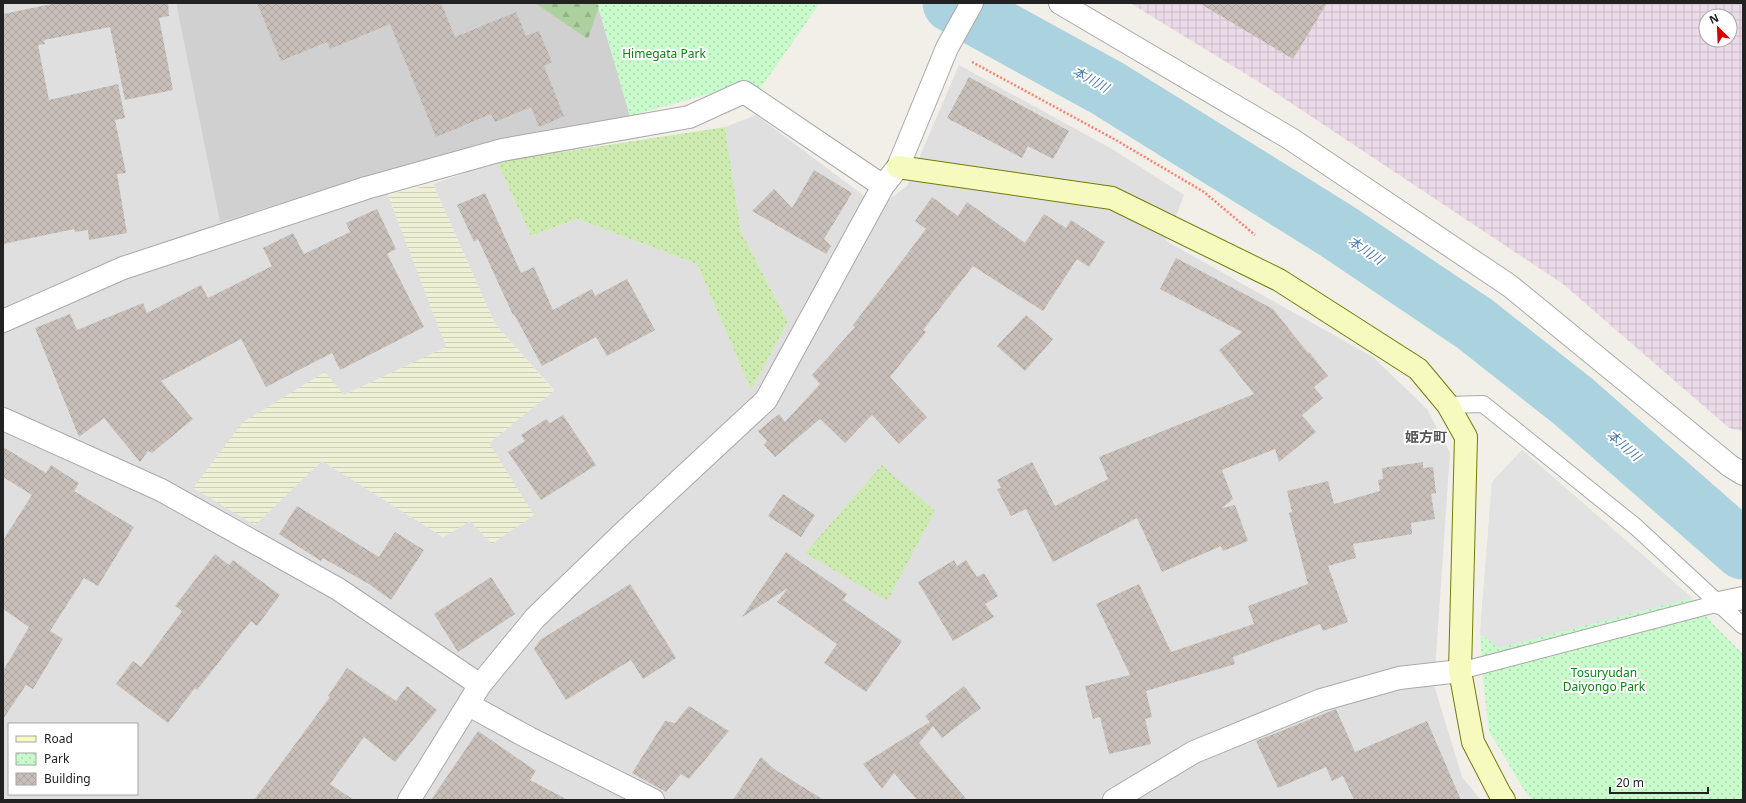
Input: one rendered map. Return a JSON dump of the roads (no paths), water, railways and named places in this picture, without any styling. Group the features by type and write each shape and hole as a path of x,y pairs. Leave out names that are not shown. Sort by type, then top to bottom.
{"street":[{"path":"409,800 480,685 535,618 625,531 766,400 883,186 898,167 947,48 972,3"},
{"path":"1060,3 1291,139 1510,286 1730,466 1743,474"},
{"path":"3,321 123,268 366,188 502,150 689,117 744,92 883,186"},
{"path":"898,167 1112,198 1279,280 1418,369 1448,405 1466,437 1460,671 1473,742 1504,800"},
{"path":"3,418 161,490 338,589 480,685"},
{"path":"1719,603 1743,598"},
{"path":"1114,800 1194,752 1321,700 1399,678 1460,671"},
{"path":"469,705 529,738 653,800"}],"lane":[{"path":"1448,405 1483,404 1636,527 1743,626"},
{"path":"1460,671 1719,603"}],"waterway":[{"name":"本川川","path":"952,3 1107,88 1337,231 1475,324 1574,402 1743,550"}],"district":[{"name":"姫方町","path":"1426,437"}],"park label":[{"name":"Himegata Park","path":"664,54"},
{"name":"Tosuryudan Daiyongo Park","path":"1604,680"}]}
